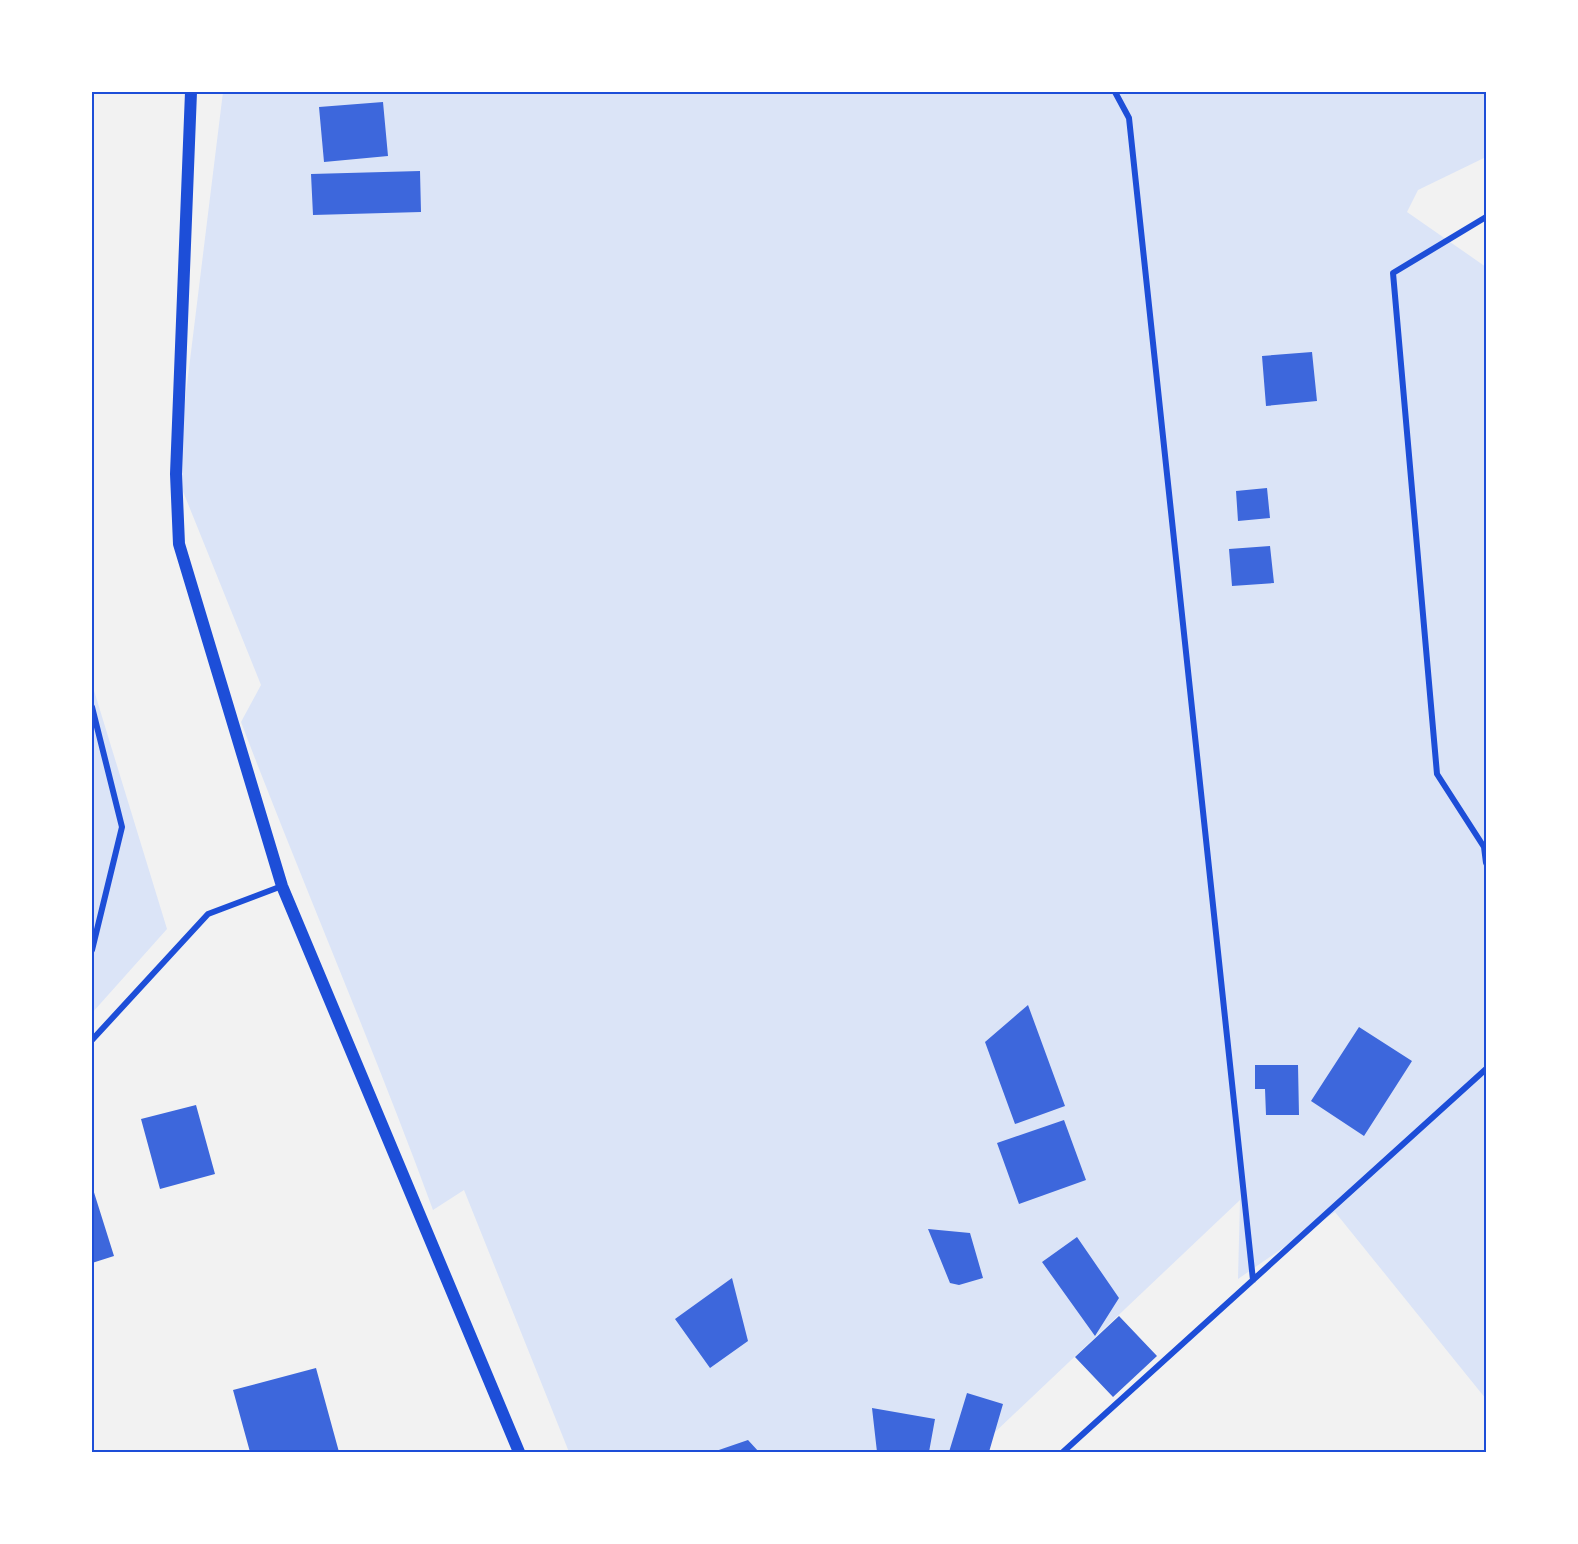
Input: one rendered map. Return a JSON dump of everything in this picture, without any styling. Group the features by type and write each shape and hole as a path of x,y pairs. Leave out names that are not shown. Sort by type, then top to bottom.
{"main road":[{"path":"190,92 176,474 179,544 282,886 519,1452"}],"street":[{"path":"1116,92 1129,118 1253,1280"},
{"path":"1486,217 1393,273 1437,774 1484,847 1486,863"},
{"path":"92,707 122,826 92,950"},
{"path":"92,1040 208,914 282,886"},
{"path":"1063,1452 1486,1069"}],"shaded area":[{"path":"223,92 1486,92 1486,157 1418,190 1407,212 1486,267 1486,1399 1335,1212 1238,1279 1240,1200 974,1452 569,1452 464,1190 433,1210 241,722 261,685 176,474"},
{"path":"92,684 167,929 92,1013"}],"building":[{"path":"383,102 388,156 324,162 319,107"},
{"path":"420,171 421,212 313,215 311,174"},
{"path":"1312,352 1317,401 1266,406 1262,356"},
{"path":"1267,488 1270,518 1238,521 1236,491"},
{"path":"1270,546 1274,583 1232,586 1229,549"},
{"path":"1028,1005 1065,1106 1015,1124 985,1042"},
{"path":"1359,1027 1412,1061 1364,1136 1311,1101"},
{"path":"1255,1065 1298,1065 1299,1115 1266,1115 1265,1089 1255,1089"},
{"path":"196,1105 215,1174 160,1189 141,1119"},
{"path":"1064,1120 1086,1180 1019,1204 997,1143"},
{"path":"92,1186 114,1256 92,1263"},
{"path":"928,1229 970,1233 983,1278 959,1285 950,1283"},
{"path":"1077,1237 1119,1298 1095,1336 1042,1262"},
{"path":"732,1278 748,1341 710,1368 675,1319"},
{"path":"1119,1316 1157,1356 1113,1397 1075,1357"},
{"path":"316,1368 339,1452 250,1452 233,1390"},
{"path":"967,1393 1003,1404 989,1452 949,1452"},
{"path":"872,1408 935,1419 929,1452 877,1452"},
{"path":"748,1440 759,1452 713,1452"}]}
